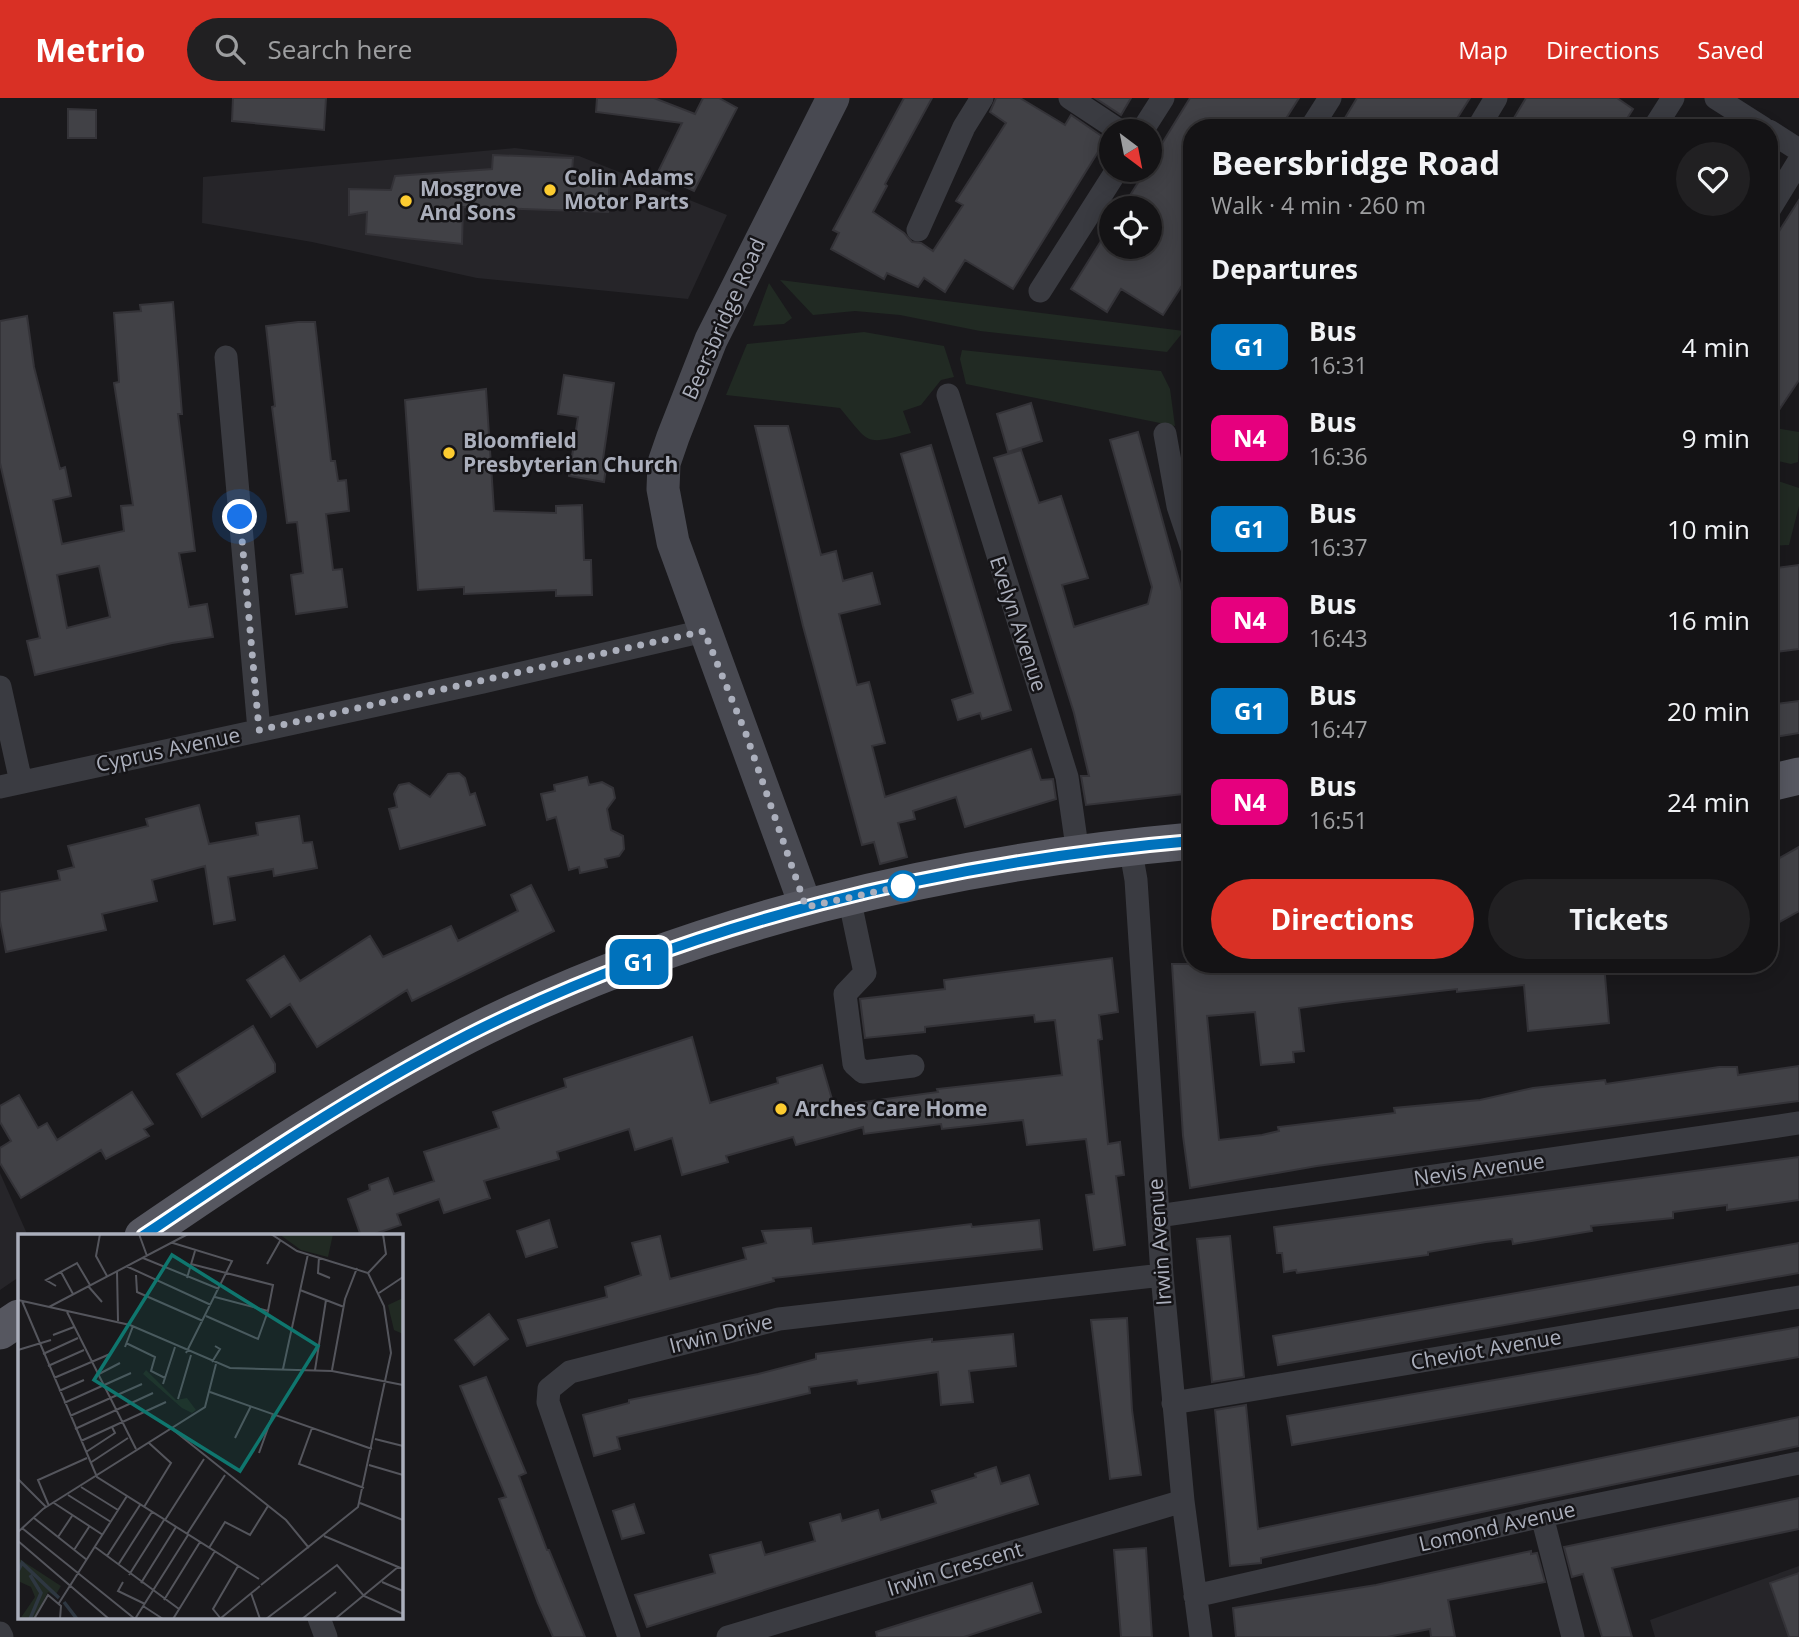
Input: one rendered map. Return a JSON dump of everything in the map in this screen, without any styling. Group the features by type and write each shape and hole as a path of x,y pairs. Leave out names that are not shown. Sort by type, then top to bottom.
{"main road":[{"name":"Beersbridge Road","path":"806,907 746,734 704,631 667,516 664,463 711,340 833,98"},
{"path":"1778,781 1799,776"},
{"path":"165,1230 311,1126 406,1068 470,1034 660,954 806,907 849,897 1078,854 1183,842"},
{"path":"0,1331 18,1319"}],"street":[{"path":"918,230 964,127 982,98"},
{"path":"1070,98 1102,119"},
{"path":"1150,119 1163,98"},
{"path":"1317,119 1330,98"},
{"path":"1483,119 1496,98"},
{"path":"1660,119 1673,98"},
{"path":"1716,98 1749,119"},
{"path":"1778,137 1799,150"},
{"path":"1778,195 1799,161"},
{"path":"1040,291 1109,182"},
{"path":"226,357 259,730"},
{"name":"Evelyn Avenue","path":"948,395 997,562 1067,777 1078,854"},
{"path":"1165,435 1183,499"},
{"name":"Cyprus Avenue","path":"10,785 704,631"},
{"path":"0,687 10,785"},
{"name":"Irwin Avenue","path":"1130,846 1136,880 1173,1404 1201,1637"},
{"path":"849,897 865,974 845,994 854,1064 863,1072 913,1066"},
{"name":"Nevis Avenue","path":"1158,1216 1799,1123"},
{"name":"Irwin Drive","path":"629,1637 548,1402 549,1389 570,1372 779,1319 1162,1275"},
{"name":"Cheviot Avenue","path":"1173,1404 1799,1297"},
{"name":"Lomond Avenue","path":"1195,1596 1542,1516 1799,1463"},
{"name":"Irwin Crescent","path":"728,1637 1183,1501"},
{"path":"1542,1516 1573,1637"},
{"path":"320,1620 326,1637"}],"shaded area":[{"path":"515,148 579,156 727,215 688,299 477,278 312,242 202,223 203,177"},
{"path":"780,280 1183,332 1167,352 980,331 900,315 855,311 813,315"},
{"path":"769,283 792,318 784,324 753,326"},
{"path":"864,332 944,346 954,377 941,380 921,405 903,411 911,433 870,439 840,408 726,395 747,344"},
{"path":"962,350 1161,371 1170,389 1175,426 966,384 960,359"},
{"path":"1778,428 1799,432 1798,462 1791,464 1778,461"},
{"path":"1778,481 1799,488 1799,506 1789,545 1778,546"},
{"path":"0,1173 27,1234 18,1234 18,1278 0,1290"},
{"path":"1799,1566 1799,1637 1655,1637 1650,1620"}],"building":[{"path":"233,98 326,98 324,130 232,121"},
{"path":"597,98 654,98 695,114 703,98 719,98 737,108 694,191 657,174 682,123 596,112"},
{"path":"904,98 932,98 885,184 887,186 873,212 904,233 912,242 921,243 933,251 963,205 956,201 1006,123 990,112 996,98 1020,98 1065,125 1071,115 1099,134 1099,150 1013,289 965,260 945,292 924,278 918,287 887,273 884,279 831,249 839,233 833,230"},
{"path":"1095,98 1131,98 1121,115"},
{"path":"1190,98 1299,98 1286,119 1183,119 1183,284 1163,315 1121,289 1107,312 1071,289 1099,244 1099,259 1162,259 1162,196 1130,196 1138,182 1162,182 1162,144"},
{"path":"1357,98 1470,98 1457,119 1344,119"},
{"path":"1526,98 1617,98 1633,109 1627,119 1513,119"},
{"path":"68,109 96,110 96,138 68,138"},
{"path":"493,155 573,158 572,172 610,173 608,212 463,207 462,244 366,234 367,212 349,215 349,189 391,190 395,176 492,169"},
{"path":"1799,200 1799,380 1778,412 1778,233"},
{"path":"173,302 182,414 178,414 195,551 179,553 189,607 207,604 213,637 172,643 35,675 27,641 40,638 0,463 0,321 27,316 34,367 60,469 65,467 71,496 53,500 62,544 124,531 121,506 133,505 114,383 119,382 114,313 141,311 140,305","holes":["99,566 110,617 67,628 57,575"]},
{"path":"315,322 331,461 335,461 338,481 346,480 349,511 326,514 333,570 342,569 347,607 296,614 291,575 303,573 297,522 287,523 272,407 275,406 266,326"},
{"path":"564,375 614,383 603,459 607,460 604,482 569,476 578,417 558,414"},
{"name":"Bloomfield Presbyterian Church","path":"486,389 494,511 556,513 556,506 582,505 584,560 591,560 592,595 556,596 556,590 464,594 464,587 418,590 405,400"},
{"path":"1031,403 1042,441 1008,452 997,414"},
{"path":"755,426 788,426 821,555 836,551 843,581 872,573 880,604 839,614 857,685 869,682 885,743 872,746 885,797 1031,749 1041,780 1053,779 1056,799 965,827 956,797 913,811 915,819 898,823 907,857 880,864 874,842 862,845 803,626"},
{"path":"1138,432 1183,594 1183,794 1086,805 1081,776 1089,776 1074,713 994,458 1021,450 1039,503 1061,496 1088,578 1062,585 1074,627 1148,604 1152,587 1110,440"},
{"path":"931,445 1011,710 982,719 980,713 958,720 952,700 973,693 901,454"},
{"path":"1799,565 1799,649 1778,652 1778,568"},
{"path":"1799,701 1799,733 1778,736 1778,704"},
{"path":"459,773 465,778 470,795 475,793 485,825 400,849 389,809 397,807 394,794 399,785 409,783 430,797 448,774"},
{"path":"587,777 589,785 602,782 613,788 615,798 607,809 611,830 623,836 624,849 619,856 605,859 607,867 580,873 579,867 569,870 556,817 547,820 541,794 555,791 554,785"},
{"path":"199,805 209,844 258,835 256,823 299,816 303,843 312,842 317,868 274,876 273,869 228,877 235,920 214,924 205,866 152,880 157,901 102,914 106,930 6,952 0,921 0,892 60,880 58,871 74,867 68,846 148,826 146,819"},
{"path":"1799,847 1799,911 1778,923 1778,859"},
{"path":"531,885 554,931 412,1001 407,990 317,1047 290,1004 271,1017 247,980 284,956 300,981 370,936 383,957 451,926 458,941 518,911 511,895"},
{"path":"1112,958 1118,1012 1099,1015 1102,1039 1098,1040 1108,1144 1120,1142 1124,1175 1116,1176 1125,1245 1094,1250 1086,1195 1094,1194 1086,1139 1027,1145 1023,1120 942,1129 941,1124 864,1134 863,1127 796,1145 793,1137 726,1156 728,1162 682,1175 672,1138 635,1150 629,1129 557,1152 559,1159 484,1181 490,1198 444,1213 439,1199 397,1214 401,1225 375,1234 360,1234 348,1199 370,1190 369,1185 388,1178 394,1194 434,1181 424,1152 499,1128 493,1112 566,1087 564,1079 692,1037 710,1103 778,1083 777,1078 822,1065 834,1106 938,1092 937,1089 1062,1075 1055,1020 1035,1022 1034,1015 925,1027 925,1032 865,1038 860,999 945,989 944,980"},
{"path":"1172,964 1183,964 1183,973 1605,973 1609,1023 1528,1031 1524,985 1457,992 1457,989 1299,1008 1304,1051 1293,1052 1294,1062 1261,1065 1255,1012 1207,1016 1219,1140 1262,1135 1279,1131 1278,1127 1395,1113 1394,1108 1480,1100 1533,1088 1605,1080 1606,1084 1719,1067 1737,1067 1738,1075 1799,1066 1799,1101 1317,1166 1190,1188 1183,1136"},
{"path":"253,1026 275,1064 275,1072 202,1117 177,1074"},
{"path":"132,1092 153,1124 144,1129 149,1136 106,1159 101,1150 21,1198 0,1163 0,1148 11,1141 0,1122 0,1106 19,1095 38,1128 47,1123 57,1140"},
{"path":"1799,1157 1799,1200 1727,1210 1727,1205 1673,1212 1673,1218 1591,1226 1592,1231 1513,1244 1512,1239 1486,1242 1428,1252 1428,1255 1297,1273 1296,1270 1284,1272 1282,1253 1277,1253 1274,1227"},
{"path":"549,1220 557,1247 526,1257 517,1231"},
{"path":"1039,1220 1042,1249 773,1278 774,1281 527,1346 518,1320 607,1297 605,1287 641,1275 632,1243 660,1236 670,1279 746,1259 743,1248 766,1243 762,1231 811,1228 813,1244 971,1224 972,1227"},
{"path":"1230,1236 1244,1377 1212,1382 1197,1239"},
{"path":"1799,1243 1799,1273 1278,1365 1273,1336"},
{"path":"489,1314 508,1339 474,1365 455,1340"},
{"path":"1127,1318 1132,1410 1141,1475 1110,1479 1091,1320"},
{"path":"1799,1327 1799,1357 1292,1445 1287,1416"},
{"path":"1013,1334 1016,1366 969,1371 973,1402 941,1405 938,1372 858,1384 857,1380 809,1387 810,1393 617,1437 620,1449 594,1456 583,1415 629,1403 629,1400 758,1374 816,1359 816,1354 932,1339 932,1342"},
{"path":"486,1377 526,1473 519,1476 547,1550 585,1637 553,1637 538,1603 499,1499 506,1497 460,1386"},
{"path":"1246,1405 1258,1529 1799,1417 1799,1446 1261,1558 1261,1563 1230,1566 1215,1410"},
{"path":"996,1467 1001,1484 1029,1475 1038,1504 647,1627 635,1595 715,1573 710,1555 761,1542 765,1555 815,1541 810,1523 840,1514 842,1521 878,1510 881,1520 936,1503 932,1491 976,1477 975,1474"},
{"path":"1799,1498 1799,1529 1612,1568 1632,1637 1602,1637 1583,1574 1572,1577 1564,1547"},
{"path":"634,1504 644,1533 622,1539 613,1511"},
{"path":"1146,1548 1152,1637 1121,1637 1114,1550"},
{"path":"1531,1551 1531,1554 1537,1553 1545,1582 1448,1600 1455,1637 1431,1637 1430,1629 1387,1637 1236,1637 1233,1608 1376,1585"},
{"path":"1799,1573 1799,1637 1789,1637 1770,1583"},
{"path":"1032,1583 1041,1612 964,1637 877,1637 876,1632"}],"bus line":[{"name":"G1","path":"146,1234 287,1141 406,1068 524,1009 660,954 806,907 1078,854 1183,842"}],"place":[{"name":"Colin Adams Motor Parts","path":"550,190"},
{"name":"Mosgrove And Sons","path":"406,201"},
{"name":"Bloomfield Presbyterian Church","path":"449,453"},
{"name":"Arches Care Home","path":"781,1109"}],"route":[{"path":"240,517 259,730 704,631 746,734 806,907 903,886"}]}
